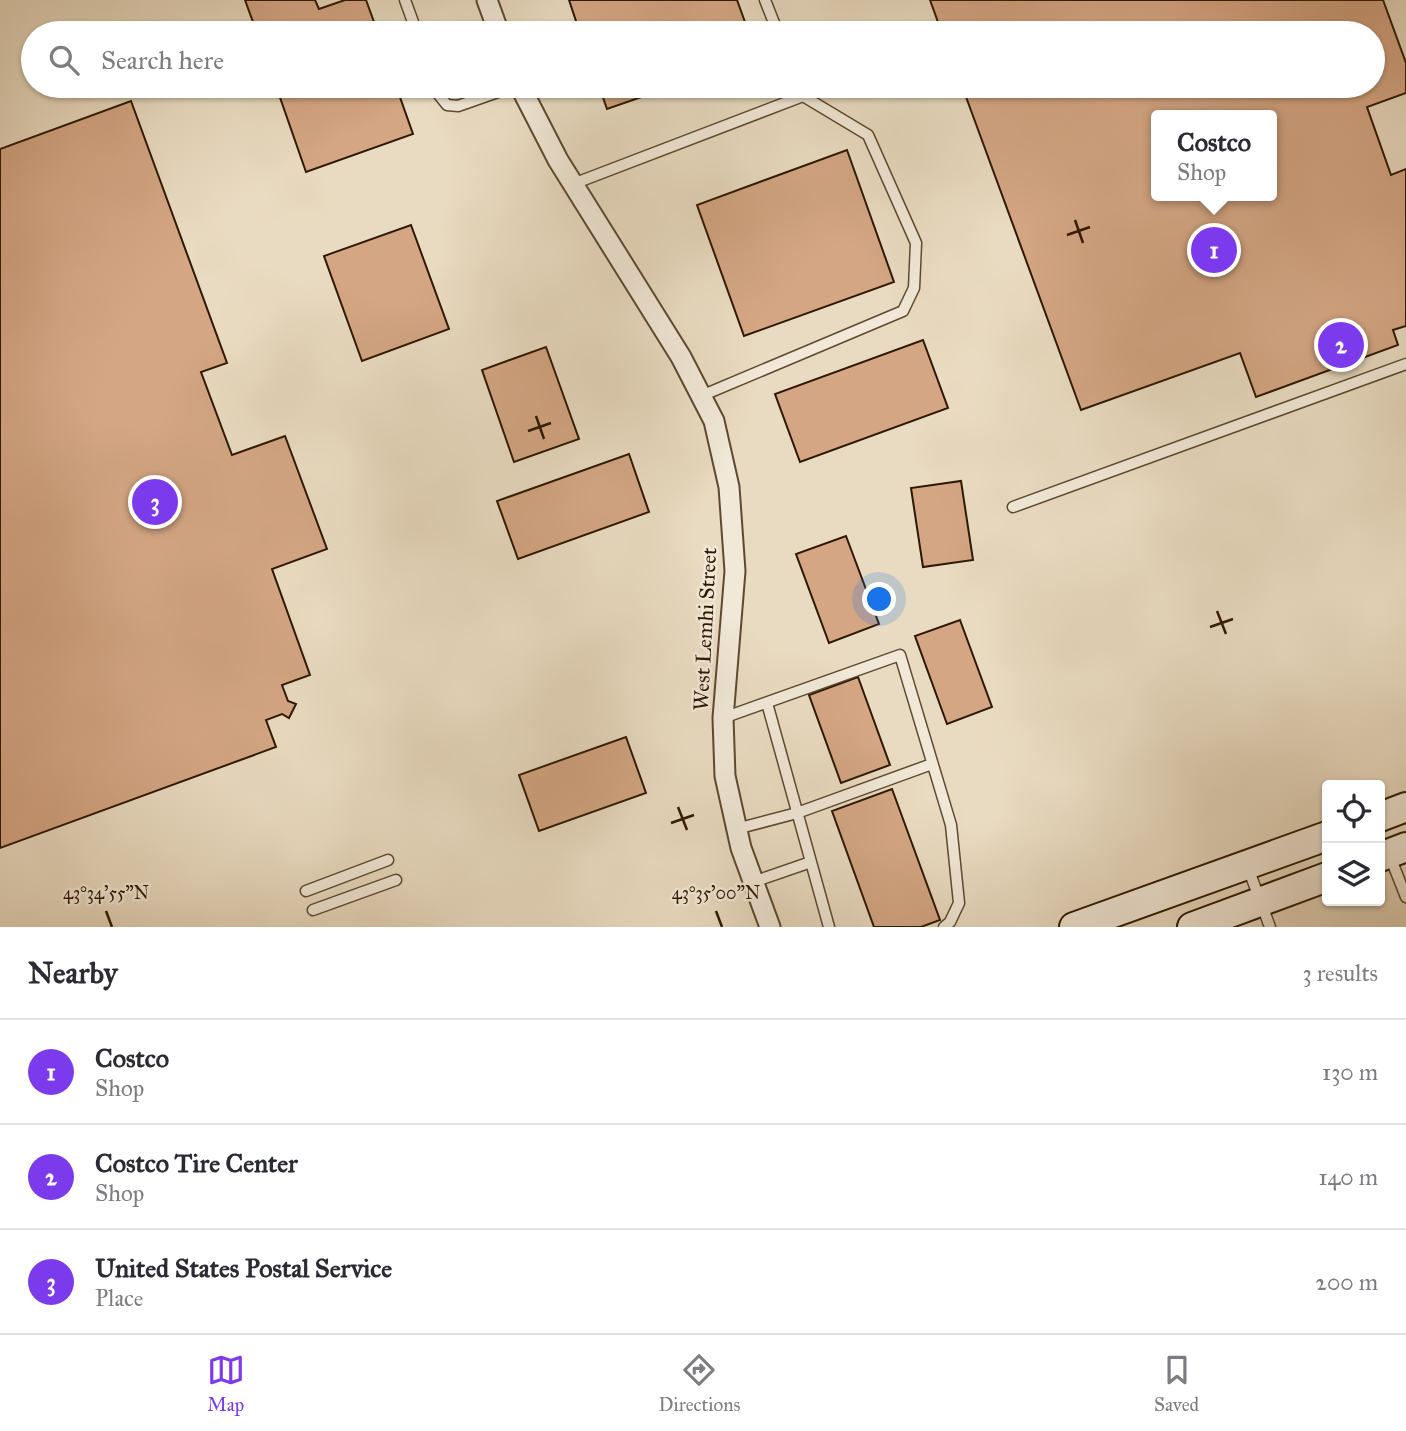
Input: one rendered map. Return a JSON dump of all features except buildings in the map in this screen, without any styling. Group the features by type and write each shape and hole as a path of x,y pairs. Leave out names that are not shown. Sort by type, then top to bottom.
{"main road":[{"path":"1385,815 1406,807"},
{"path":"1074,927 1322,837"},
{"path":"1192,927 1266,914 1322,880"}],"street":[{"path":"487,0 495,21"},
{"name":"West Lemhi Street","path":"524,98 558,160 681,357 714,421 729,487 735,571 723,718 725,776 741,848 770,927"}],"lane":[{"path":"405,0 413,21"},
{"path":"765,0 773,21"},
{"path":"441,98 447,105 458,106 482,98"},
{"path":"573,184 798,98"},
{"path":"701,396 903,311 914,288 916,243 868,135 806,98"},
{"path":"1013,507 1406,364"},
{"path":"723,718 900,655 951,825 959,903 950,922 944,927"},
{"path":"767,703 829,927"},
{"path":"736,830 797,813 932,764"},
{"path":"1392,853 1406,897"},
{"path":"306,891 388,860"},
{"path":"753,882 811,862"},
{"path":"1247,865 1266,914"},
{"path":"313,910 396,880"}],"place":[{"name":"Costco","path":"1214,250"},
{"name":"Costco Tire Center","path":"1341,345"},
{"name":"United States Postal Service","path":"155,502"}]}
